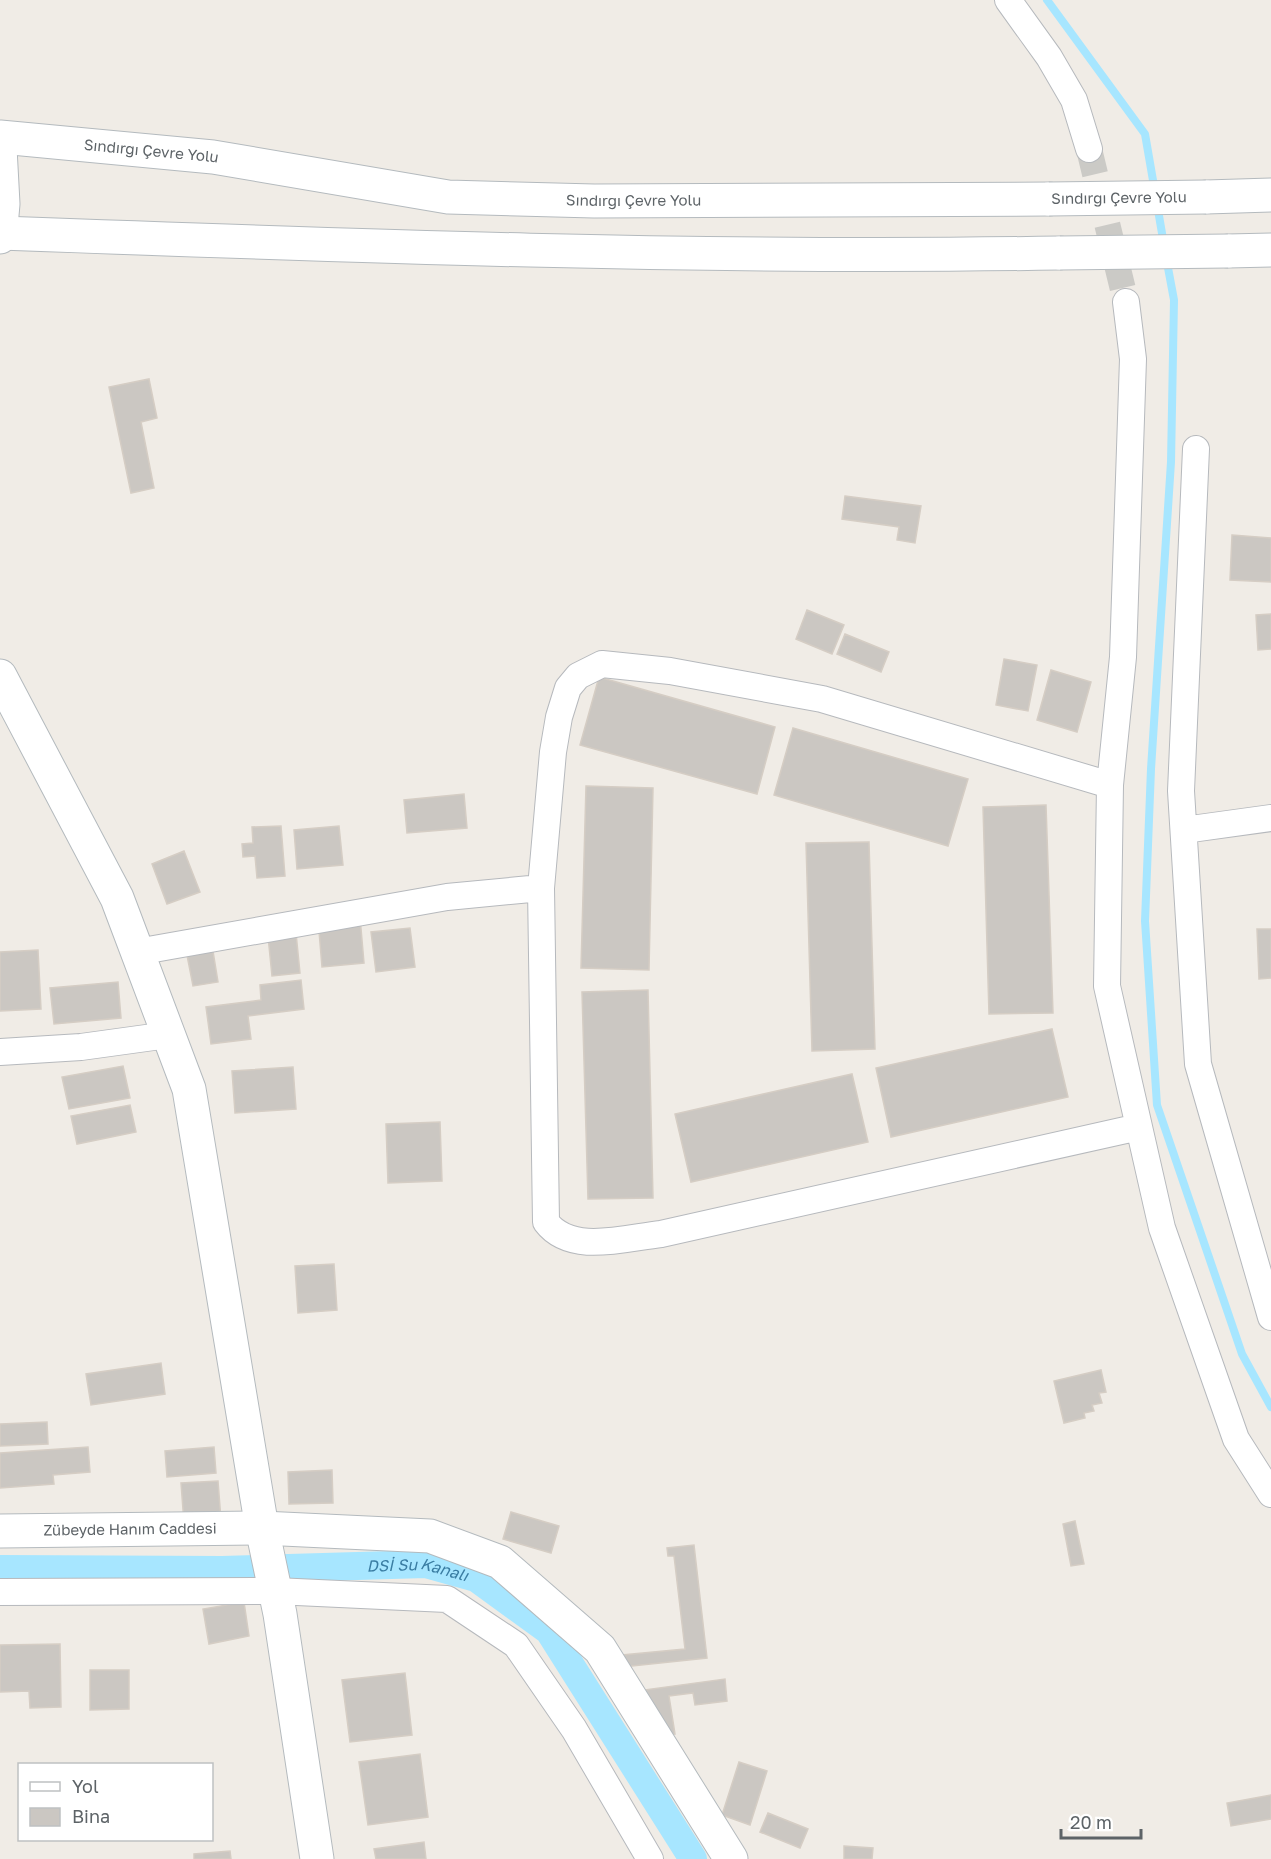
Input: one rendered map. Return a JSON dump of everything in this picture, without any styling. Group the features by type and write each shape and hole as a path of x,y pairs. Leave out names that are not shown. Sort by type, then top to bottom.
{"main road":[{"name":"Sındırgı Çevre Yolu","path":"0,137 213,157 448,197 594,201 1049,199 1271,195"},
{"path":"0,148 0,234 445,250 934,256 1271,250"},
{"path":"0,676 117,898 189,1089 262,1528 275,1591 317,1859"},
{"name":"Zübeyde Hanım Caddesi","path":"0,1531 262,1528 430,1536 500,1562 600,1649 731,1859"}],"street":[{"path":"1008,0 1049,57 1074,99 1089,149"},
{"path":"1126,302 1133,359 1124,645 1110,785 1107,986 1162,1228 1236,1439 1271,1494"},
{"path":"1196,449 1181,791 1198,1064 1271,1317"},
{"path":"1110,785 822,699 670,671 602,664 589,668 578,676 568,688 559,717 553,752 541,888 546,1222 560,1237 570,1241 661,1234 1139,1127"},
{"path":"1184,830 1271,818"},
{"path":"137,952 447,897 541,888"},
{"path":"0,1052 81,1047 168,1035"},
{"path":"0,1592 275,1591 447,1599 516,1645 574,1728 650,1859"}],"building":[{"path":"149,379 157,418 141,422 154,488 131,493 109,387"},
{"path":"845,496 921,506 915,543 897,540 899,527 842,519"},
{"path":"1232,535 1271,538 1271,582 1230,580"},
{"path":"807,610 844,625 832,654 796,639"},
{"path":"1271,614 1271,649 1258,650 1256,615"},
{"path":"845,634 889,652 881,672 837,654"},
{"path":"1004,659 1037,665 1028,711 996,705"},
{"path":"1051,670 1091,682 1077,732 1037,720"},
{"path":"599,677 775,727 757,794 580,745"},
{"path":"793,728 968,779 948,846 774,795"},
{"path":"586,786 653,788 649,970 581,968"},
{"path":"464,794 467,828 407,833 404,800"},
{"path":"1046,805 1053,1013 989,1014 983,807"},
{"path":"281,826 285,876 257,878 255,856 243,857 242,844 253,843 252,827"},
{"path":"339,826 343,865 297,869 294,830"},
{"path":"869,842 875,1049 812,1051 806,843"},
{"path":"184,851 200,892 167,904 152,864"},
{"path":"360,917 364,963 322,967 319,931"},
{"path":"410,928 415,967 376,972 371,932"},
{"path":"1257,929 1271,929 1271,978 1259,979"},
{"path":"296,933 300,973 272,976 268,936"},
{"path":"212,945 218,982 193,986 186,950"},
{"path":"38,950 41,1009 0,1011 0,952"},
{"path":"301,980 304,1009 248,1016 251,1039 211,1044 206,1007 261,1000 260,985"},
{"path":"118,982 121,1018 54,1024 50,988"},
{"path":"648,990 653,1198 588,1199 582,992"},
{"path":"1052,1029 1068,1097 891,1137 876,1068"},
{"path":"123,1066 130,1098 69,1109 62,1077"},
{"path":"293,1067 296,1109 235,1113 232,1071"},
{"path":"852,1074 868,1142 691,1182 675,1114"},
{"path":"130,1105 136,1132 77,1144 71,1116"},
{"path":"440,1122 442,1181 388,1183 386,1124"},
{"path":"334,1264 337,1310 298,1313 295,1266"},
{"path":"161,1363 165,1394 91,1405 86,1374"},
{"path":"1101,1370 1106,1392 1099,1393 1102,1403 1092,1405 1094,1411 1084,1413 1085,1418 1064,1423 1054,1381"},
{"path":"47,1422 48,1444 0,1446 0,1424"},
{"path":"88,1447 90,1472 53,1475 54,1484 0,1488 0,1453"},
{"path":"214,1447 216,1473 167,1477 165,1451"},
{"path":"332,1470 333,1503 289,1504 288,1472"},
{"path":"218,1481 221,1520 184,1523 181,1483"},
{"path":"511,1512 559,1526 551,1553 503,1539"},
{"path":"1075,1521 1084,1564 1071,1566 1063,1524"},
{"path":"694,1545 707,1658 623,1667 622,1655 685,1649 674,1556 668,1556 667,1548"},
{"path":"244,1602 249,1636 209,1644 203,1609"},
{"path":"60,1644 61,1707 30,1708 29,1691 0,1692 0,1645"},
{"path":"90,1670 129,1670 129,1709 90,1710"},
{"path":"405,1673 412,1735 350,1742 342,1680"},
{"path":"725,1679 727,1701 695,1705 693,1693 669,1696 675,1734 666,1735 644,1690"},
{"path":"420,1754 428,1817 368,1825 359,1762"},
{"path":"739,1762 767,1771 750,1825 722,1815"},
{"path":"1271,1795 1271,1819 1231,1826 1227,1803"},
{"path":"768,1813 808,1829 800,1848 760,1832"},
{"path":"424,1842 426,1859 376,1859 374,1849"},
{"path":"844,1846 873,1848 872,1859 844,1859"},
{"path":"230,1851 231,1859 194,1859 194,1854"}],"waterway":[{"path":"1047,0 1145,134 1155,192"},
{"path":"1157,204 1164,245"},
{"path":"1166,257 1174,300 1171,462 1151,769 1145,921 1157,1105 1242,1354 1271,1407"},
{"name":"DSİ Su Kanalı","path":"0,1569 222,1570 426,1564 476,1578 549,1631 693,1859"}],"tunnel":[{"path":"1089,149 1126,302"}]}
